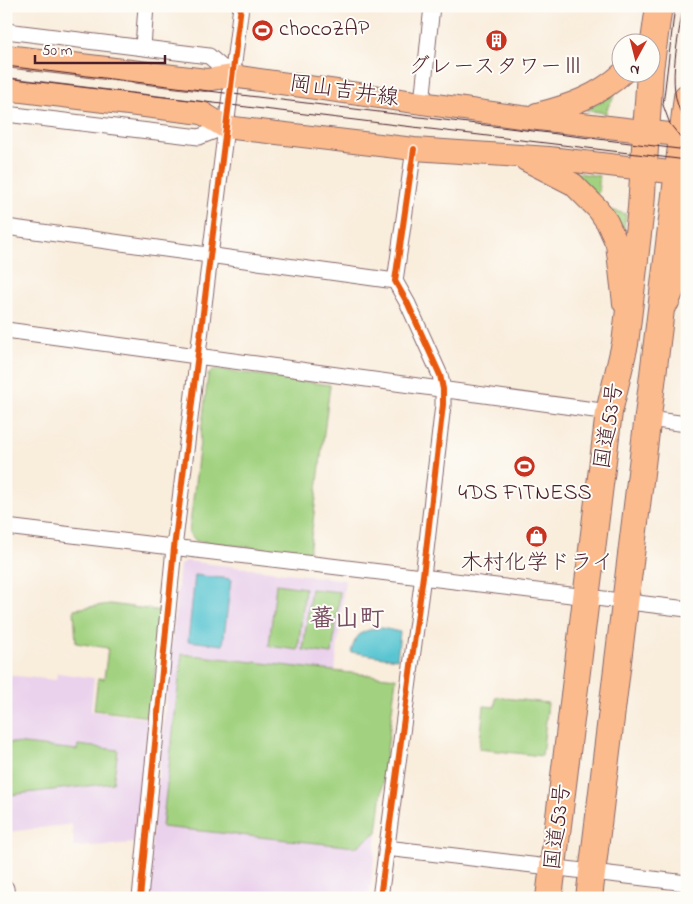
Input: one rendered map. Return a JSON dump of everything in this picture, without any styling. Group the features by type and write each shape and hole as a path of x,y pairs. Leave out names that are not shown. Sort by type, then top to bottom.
{"highway":[{"name":"国道53号","path":"656,32 659,10"},
{"name":"国道53号","path":"549,898 610,412 625,344 643,169 649,82"},
{"name":"国道53号","path":"589,898 659,326 682,174 687,97"}],"main road":[{"path":"650,32 659,10"},
{"name":"岡山吉井線","path":"6,56 206,80 232,76 522,117 684,136"},
{"path":"522,117 580,102 598,93 612,82"},
{"name":"岡山吉井線","path":"6,89 202,114 225,127 414,148 549,158 682,174"},
{"path":"521,157 573,184 598,209 607,222 617,244 627,322"},
{"path":"659,326 687,257"}],"street":[{"path":"143,47 146,6"},
{"path":"140,898 174,548 240,6"},
{"path":"422,103 432,6"},
{"path":"6,32 209,56 232,76"},
{"path":"6,114 199,137 225,127"},
{"path":"380,898 423,576 443,388 440,375 408,304 395,281 414,148"},
{"path":"6,228 210,254 395,281"},
{"path":"6,330 610,412"},
{"path":"648,419 687,424"},
{"path":"6,527 687,609"},
{"path":"386,848 687,883"},
{"path":"6,888 7,898"}],"shaded area":[{"path":"186,561 345,580 335,671 396,678 369,898 146,898 180,565"},
{"path":"57,673 94,678 91,711 149,719 137,843 74,847 72,824 9,832 6,796 6,675 56,680"}],"green space":[{"path":"615,93 606,113 586,110"},
{"path":"571,172 599,176 599,192 596,195"},
{"path":"607,209 626,214 623,235"},
{"path":"215,369 330,385 309,554 196,541 189,533 208,375"},
{"path":"276,584 305,588 298,650 269,646"},
{"path":"311,589 340,592 332,654 303,650"},
{"path":"110,604 162,611 150,717 94,710 98,678 104,679 108,648 76,643 74,609"},
{"path":"182,654 396,678 377,832 356,847 162,827"},
{"path":"496,697 548,703 542,756 479,749 484,706 495,707"},
{"path":"6,742 77,750 78,745 118,750 113,783 9,795"}],"water":[{"path":"195,575 231,579 223,645 188,641"},
{"path":"382,628 400,632 397,659 351,652 355,641 361,634 365,631"}],"tram line":[{"path":"675,6 663,105 670,124 687,145"},
{"path":"683,6 674,66 674,82 680,111 687,122"},
{"path":"6,66 687,150"},
{"path":"6,78 687,160"}],"cycle path":[{"path":"140,898 174,548 241,6"},
{"path":"380,898 423,576 443,405 443,389 440,375 408,304 395,281 414,149"}],"place":[{"name":"chocoZAP","path":"263,30"},
{"name":"グレースタワーⅢ","path":"496,41"},
{"name":"4DS FITNESS","path":"525,467"},
{"name":"木村化学ドライ","path":"537,536"}],"district":[{"name":"蕃山町","path":"347,620"}]}
